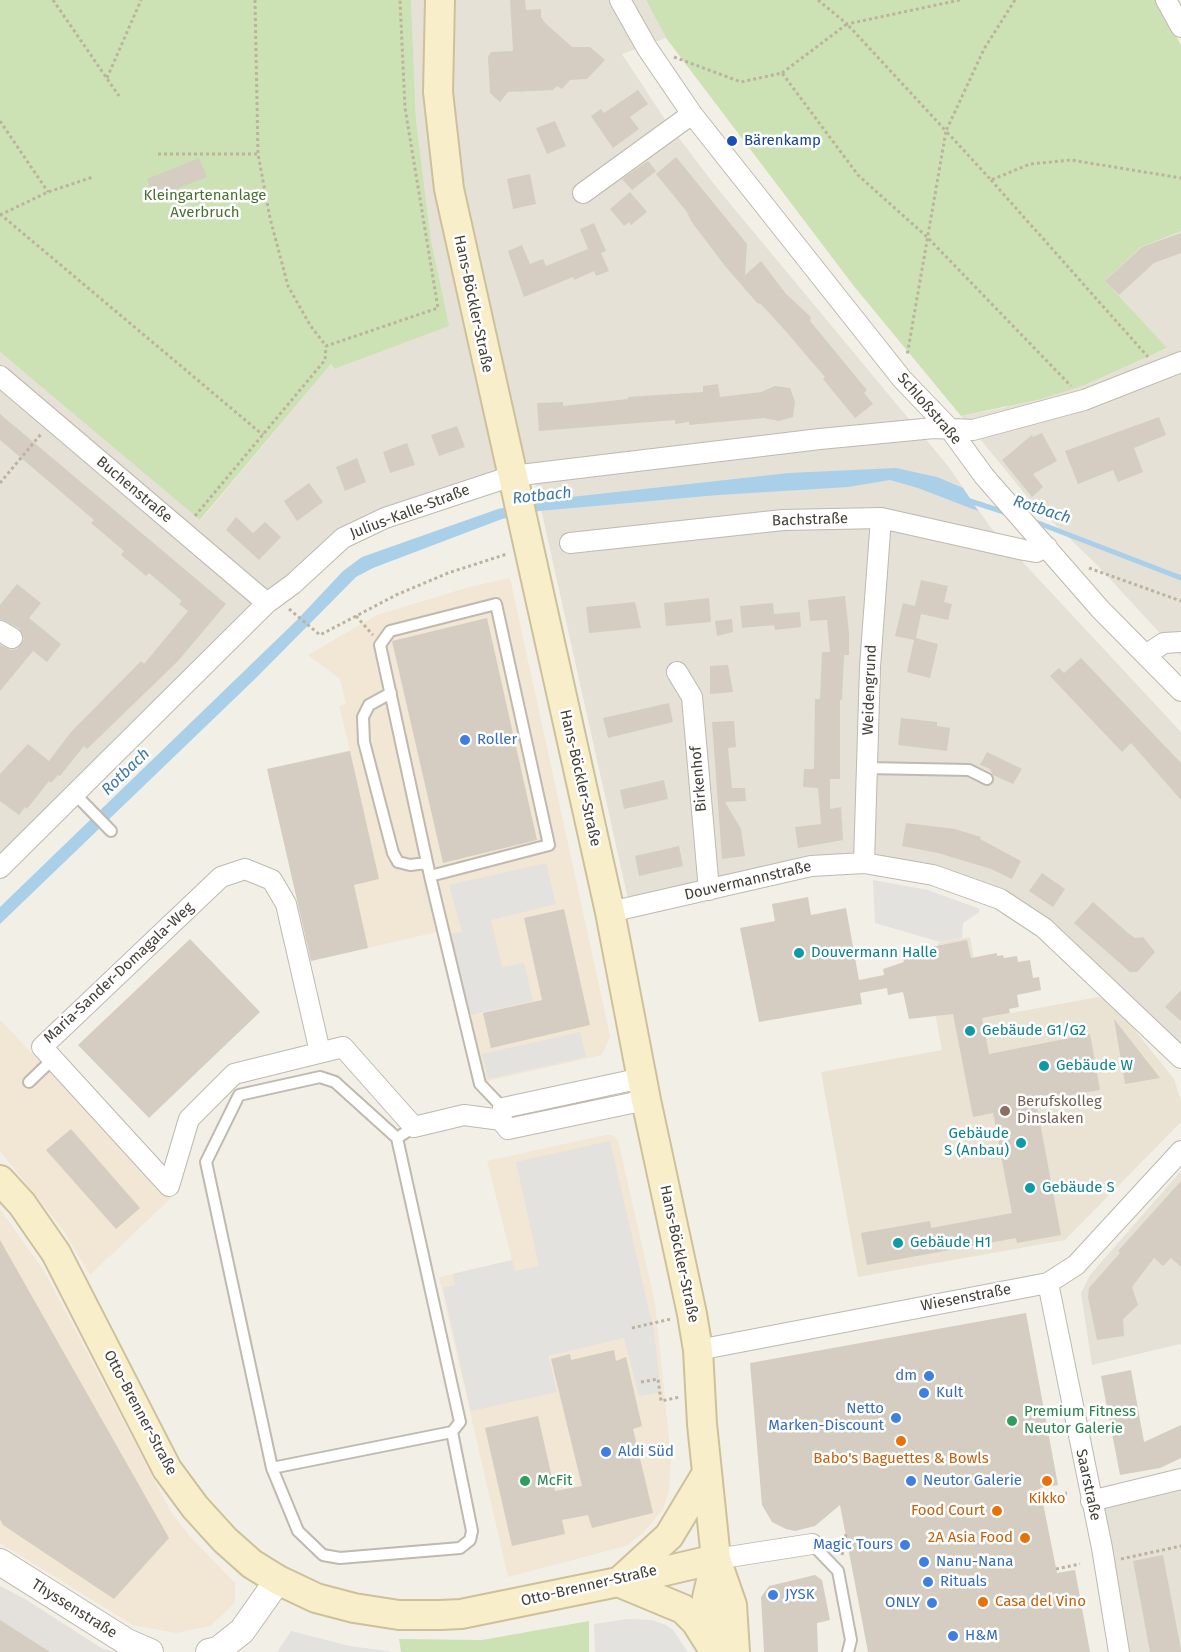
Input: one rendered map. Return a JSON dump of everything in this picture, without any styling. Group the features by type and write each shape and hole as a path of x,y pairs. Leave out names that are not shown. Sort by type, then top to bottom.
{"main road":[{"name":"Hans-Böckler-Straße","path":"440,0 438,92 449,189 610,912 644,1089 692,1314 698,1350 716,1559 707,1598 720,1651"},
{"name":"Otto-Brenner-Straße","path":"0,1180 22,1204 56,1253 167,1469 225,1540 252,1564 278,1580 316,1598 354,1608 399,1615 461,1614 618,1582 716,1559"},
{"path":"618,1582 669,1536 707,1473"},
{"name":"Hans-Böckler-Straße","path":"618,1582 683,1609 720,1651"}],"street":[{"name":"Schloßstraße","path":"620,0 647,48 692,114 902,379 949,428 984,476 1100,609 1147,654 1181,691"},
{"path":"1166,0 1181,27"},
{"path":"583,193 692,114"},
{"name":"Julius-Kalle-Straße","path":"0,868 267,603 293,584 343,538 385,518 514,486 820,439 949,428 973,430 1084,400 1181,362"},
{"name":"Buchenstraße","path":"0,376 267,603"},
{"name":"Bachstraße","path":"570,543 783,520 881,518 1024,550 1036,552 1047,547"},
{"name":"Weidengrund","path":"864,863 870,667 881,518"},
{"path":"1147,654 1164,643 1181,642"},
{"name":"Birkenhof","path":"678,672 692,697 709,890"},
{"name":"Douvermannstraße","path":"610,912 811,866 864,863 933,875 1000,898 1044,927 1181,1058"},
{"name":"Maria-Sander-Domagala-Weg","path":"320,1052 286,904 272,880 244,869 221,877 42,1047 168,1190 189,1119 234,1074 343,1047 414,1127"},
{"path":"414,1127 464,1115 504,1119 644,1089"},
{"name":"Wiesenstraße","path":"698,1350 1048,1283 1076,1265 1181,1151"},
{"name":"Saarstraße","path":"1048,1283 1104,1562 1119,1652"},
{"path":"1091,1501 1181,1479"},
{"path":"716,1559 812,1544"},
{"name":"Thyssenstraße","path":"0,1562 127,1642 150,1652"},
{"path":"215,1651 242,1631 278,1580"}],"lane":[{"path":"430,876 549,845 496,604 390,631 380,645 430,876 480,1084 504,1119"},
{"path":"391,693 369,705 363,717 364,742 393,854 398,862 410,865 427,862"},
{"path":"867,768 969,770 987,779"},
{"path":"75,794 111,831"},
{"path":"29,1082 53,1059"},
{"path":"272,1468 452,1432 460,1422 397,1138 334,1082 320,1077 239,1095 206,1162 272,1468 298,1531 323,1555 340,1558 460,1548 470,1540 472,1531 452,1432"},
{"path":"397,1138 414,1127"},
{"path":"812,1544 838,1571 851,1640 848,1652"}],"path":[{"path":"52,0 119,96"},
{"path":"107,79 141,0"},
{"path":"195,516 325,360 326,346 310,326 288,286 270,218 258,154 255,0"},
{"path":"326,346 438,308 405,108 400,0"},
{"path":"818,0 847,24 991,180 1149,359 1163,370"},
{"path":"647,48 741,82 782,73 847,24 960,0"},
{"path":"902,379 946,131 984,49 1015,0"},
{"path":"782,73 858,175 928,238 1084,400"},
{"path":"0,121 48,192"},
{"path":"158,154 258,154"},
{"path":"991,180 1030,164 1071,160 1181,178"},
{"path":"93,177 48,192 0,214 263,435"},
{"path":"0,483 53,421"},
{"path":"295,614 320,635 396,595 448,573 510,554"},
{"path":"1060,563 1069,561 1181,601"},
{"path":"356,616 380,645"},
{"path":"632,1328 692,1314"},
{"path":"641,1382 658,1379 661,1401 701,1392"},
{"path":"1042,1498 1066,1493"},
{"path":"838,1571 846,1534"},
{"path":"1104,1562 1181,1546"},
{"path":"1056,1569 1080,1564"}],"shaded area":[{"path":"411,0 646,0 666,38 622,54 666,121 717,188 948,466 991,528 1181,732 1181,1058 1000,899 864,863 630,908 533,473 343,538 0,865 0,352 201,520 331,364 333,369 448,326 431,240 416,120"},
{"path":"1181,231 1181,656 1098,566 1030,500 961,416 1003,408 1167,349 1105,281 1141,247"},
{"path":"510,578 610,1036 602,1055 483,1082 439,888 428,891 437,932 311,961 267,769 350,750 339,706 346,704 340,679 308,655 377,615 469,587"},
{"path":"546,863 556,904 491,920 502,967 524,963 533,1001 470,1015 451,934 462,932 449,885"},
{"path":"873,880 928,890 980,909 978,913 963,923 962,938 940,942 875,923"},
{"name":"Berufskolleg Dinslaken","path":"970,937 984,1018 1098,997 1112,1002 1174,1079 1181,1101 1181,1122 1065,1240 858,1277 821,1072 942,1050 930,987 945,984 938,943"},
{"path":"0,1020 171,1198 90,1275 64,1231 0,1151"},
{"path":"580,1032 586,1057 488,1079 482,1054"},
{"path":"613,1135 618,1140 655,1303 671,1458 669,1491 663,1509 643,1533 626,1546 508,1577 439,1277 512,1260 487,1161"},
{"path":"610,1141 654,1332 661,1392 639,1396 624,1338 548,1356 557,1392 471,1411 443,1288 455,1285 453,1274 512,1260 515,1271 539,1266 516,1162"},
{"path":"1181,1171 1181,1346 1180,1344 1092,1365 1081,1293 1090,1275"},
{"path":"0,1209 44,1271 171,1512 191,1538 235,1583 235,1603 210,1626 176,1633 133,1625 0,1543"},
{"path":"1181,1476 1181,1652 1129,1652 1097,1495"},
{"path":"0,1586 25,1599 103,1649 116,1652 0,1652"},
{"path":"627,1619 652,1620 666,1625 673,1630 688,1652 595,1652 594,1624"},
{"path":"291,1631 350,1646 393,1652 277,1652"}],"green space":[{"name":"Kleingartenanlage Averbruch","path":"0,0 411,0 416,120 431,240 449,326 334,369 331,364 200,520 0,352"},
{"path":"646,0 1156,0 1181,45 1181,231 1141,247 1105,281 1167,348 1082,386 1041,399 961,416 853,285 666,38"},
{"path":"589,1621 589,1652 401,1652 399,1639 482,1640"}],"water":[{"path":"896,468 937,477 963,488 978,511 890,480 848,487 718,495 539,511 502,519 373,568 356,577 256,678 0,924 0,907 297,620 343,571 362,557 498,509 544,500 789,473"}],"building":[{"path":"510,0 525,0 526,10 541,9 541,17 545,23 572,47 590,47 605,60 587,79 570,80 562,89 557,86 553,90 508,92 500,102 490,93 488,57 491,52 513,51"},
{"path":"638,90 648,104 630,117 639,129 613,148 591,116 601,109 604,113"},
{"path":"555,121 566,146 547,154 536,128"},
{"path":"676,157 747,244 745,275 761,261 786,294 811,317 810,321 867,390 864,393 873,404 855,418 823,379 825,377 725,266 691,221 687,212 656,174"},
{"path":"199,158 207,177 154,198 147,179"},
{"path":"648,161 656,171 632,190 622,179"},
{"path":"530,174 536,204 513,209 507,179"},
{"path":"630,192 647,212 631,225 629,222 624,226 610,209"},
{"path":"594,223 606,251 601,253 609,271 596,276 594,271 574,280 573,277 524,297 508,251 522,245 530,264 543,259 546,266 588,249 580,229"},
{"path":"1181,233 1181,253 1154,263 1119,295 1105,281 1142,247"},
{"path":"718,384 720,397 761,392 775,386 790,388 795,402 793,417 779,421 764,418 689,425 689,422 675,424 675,420 539,431 537,403 563,402 563,406 628,399 628,397 703,392 703,386"},
{"path":"0,414 226,604 178,661 87,749 84,746 60,776 58,775 51,783 49,781 27,809 25,807 19,815 0,801 0,774 28,744 49,761 71,732 141,661 144,664 188,611 179,604 182,601 149,573 146,576 121,555 124,551 91,523 94,520 0,440"},
{"path":"1159,417 1166,435 1134,448 1143,472 1118,482 1113,470 1078,484 1065,451"},
{"path":"457,426 465,447 439,456 431,435"},
{"path":"1042,433 1057,461 1033,474 1043,487 1032,497 1002,460 1032,435 1033,437"},
{"path":"407,443 415,465 390,473 383,452"},
{"path":"357,458 366,482 345,491 336,467"},
{"path":"309,483 323,502 297,521 284,501"},
{"path":"236,517 253,533 265,522 281,537 259,560 226,530"},
{"path":"921,580 948,586 944,602 952,604 948,620 921,614 916,638 938,644 930,678 907,672 914,640 895,636 903,603 915,606"},
{"path":"17,584 41,603 29,618 61,644 47,662 33,651 0,691 0,645 11,650 17,649 24,639 19,628 0,619 0,605"},
{"path":"845,596 849,655 844,655 842,700 840,700 840,779 830,779 830,809 841,807 843,840 798,848 795,827 821,824 818,788 803,787 804,769 814,769 815,699 820,699 822,652 830,652 827,620 810,621 808,600"},
{"path":"709,598 711,622 666,626 664,603"},
{"path":"635,602 641,628 589,633 586,607"},
{"path":"773,603 774,614 800,612 801,627 775,630 774,625 742,628 740,606"},
{"name":"Roller","path":"487,618 537,840 443,863 392,641"},
{"path":"732,619 733,632 717,636 715,621"},
{"path":"1081,658 1181,763 1181,800 1131,743 1122,752 1050,676 1059,668 1064,673"},
{"path":"728,665 733,692 710,694 710,666"},
{"path":"669,703 673,722 608,738 603,718"},
{"path":"901,718 937,722 937,726 950,728 947,751 898,745"},
{"path":"734,721 736,747 728,748 732,788 745,788 746,801 725,802 741,829 745,856 722,859 712,722"},
{"path":"350,751 379,879 354,885 368,948 311,961 267,769"},
{"path":"987,752 1022,769 1013,784 993,775 990,769 980,765"},
{"path":"664,780 668,799 624,809 620,790"},
{"path":"906,823 955,829 981,837 980,839 1021,861 1012,879 991,869 938,853 902,846"},
{"path":"679,846 683,866 639,876 635,856"},
{"path":"1042,873 1065,889 1053,907 1029,891"},
{"path":"808,897 811,915 846,908 859,980 884,975 883,969 904,962 903,958 915,956 915,953 921,952 921,949 967,940 971,958 997,953 997,956 1003,955 1004,958 1017,956 1018,962 1030,960 1033,978 1039,977 1041,990 1017,995 1019,1007 1009,1009 1010,1013 982,1018 989,1054 1090,1034 1100,1090 1036,1101 1061,1235 1017,1243 1016,1238 867,1265 861,1233 930,1221 931,1228 1012,1213 993,1113 973,1117 953,1014 909,1019 903,992 888,995 887,988 860,993 862,1004 759,1022 740,928 775,921 772,904"},
{"path":"1093,902 1135,938 1143,937 1155,952 1137,972 1130,972 1074,923"},
{"path":"564,909 590,1025 491,1048 483,1013 542,1000 524,918"},
{"path":"190,939 260,1012 149,1118 78,1045"},
{"path":"1181,990 1181,1021 1165,1007"},
{"path":"1114,1019 1160,1078 1125,1084"},
{"path":"71,1129 140,1208 116,1229 46,1150"},
{"path":"1181,1181 1181,1267 1171,1258 1163,1266 1154,1258 1132,1287 1138,1305 1123,1319 1124,1336 1097,1340 1088,1297 1089,1288 1120,1253 1118,1251"},
{"path":"0,1240 169,1538 114,1599 3,1525 0,1519"},
{"name":"Neutor Galerie","path":"1026,1313 1058,1485 1040,1488 1057,1573 1075,1570 1090,1652 868,1652 840,1505 815,1526 795,1531 772,1522 762,1505 750,1363"},
{"name":"Aldi Süd","path":"614,1350 616,1361 626,1357 642,1426 633,1429 653,1513 592,1528 588,1515 562,1520 565,1534 512,1546 485,1428 538,1416 555,1491 582,1486 551,1359 570,1354 571,1360"},
{"path":"1131,1370 1144,1442 1181,1425 1181,1458 1160,1468 1120,1475 1101,1376"},
{"path":"1163,1555 1181,1652 1150,1652 1133,1561"},
{"path":"815,1575 822,1580 830,1620 817,1623 818,1652 764,1652 761,1597 769,1586"},
{"path":"0,1620 50,1652 0,1652"}],"waterway":[{"name":"Rotbach","path":"967,500 1007,513"},
{"name":"Rotbach","path":"1033,521 1181,578"}],"place":[{"name":"Bärenkamp","path":"732,141"},
{"name":"Roller","path":"465,740"},
{"name":"Douvermann Halle","path":"799,953"},
{"name":"Gebäude G1/G2","path":"970,1031"},
{"name":"Gebäude W","path":"1044,1066"},
{"name":"Berufskolleg Dinslaken","path":"1005,1111"},
{"name":"Gebäude S (Anbau)","path":"1021,1143"},
{"name":"Gebäude S","path":"1030,1188"},
{"name":"Gebäude H1","path":"898,1243"},
{"name":"dm","path":"929,1376"},
{"name":"Kult","path":"924,1393"},
{"name":"Netto Marken-Discount","path":"896,1418"},
{"name":"Premium Fitness Neutor Galerie","path":"1012,1421"},
{"name":"Babo's Baguettes & Bowls","path":"901,1441"},
{"name":"Aldi Süd","path":"606,1452"},
{"name":"McFit","path":"525,1481"},
{"name":"Neutor Galerie","path":"911,1481"},
{"name":"Kikko","path":"1047,1481"},
{"name":"Food Court","path":"997,1511"},
{"name":"2A Asia Food","path":"1025,1538"},
{"name":"Magic Tours","path":"905,1545"},
{"name":"Nanu-Nana","path":"924,1562"},
{"name":"Rituals","path":"928,1582"},
{"name":"JYSK","path":"773,1595"},
{"name":"Casa del Vino","path":"983,1602"},
{"name":"ONLY","path":"932,1603"},
{"name":"H&M","path":"953,1636"}]}
